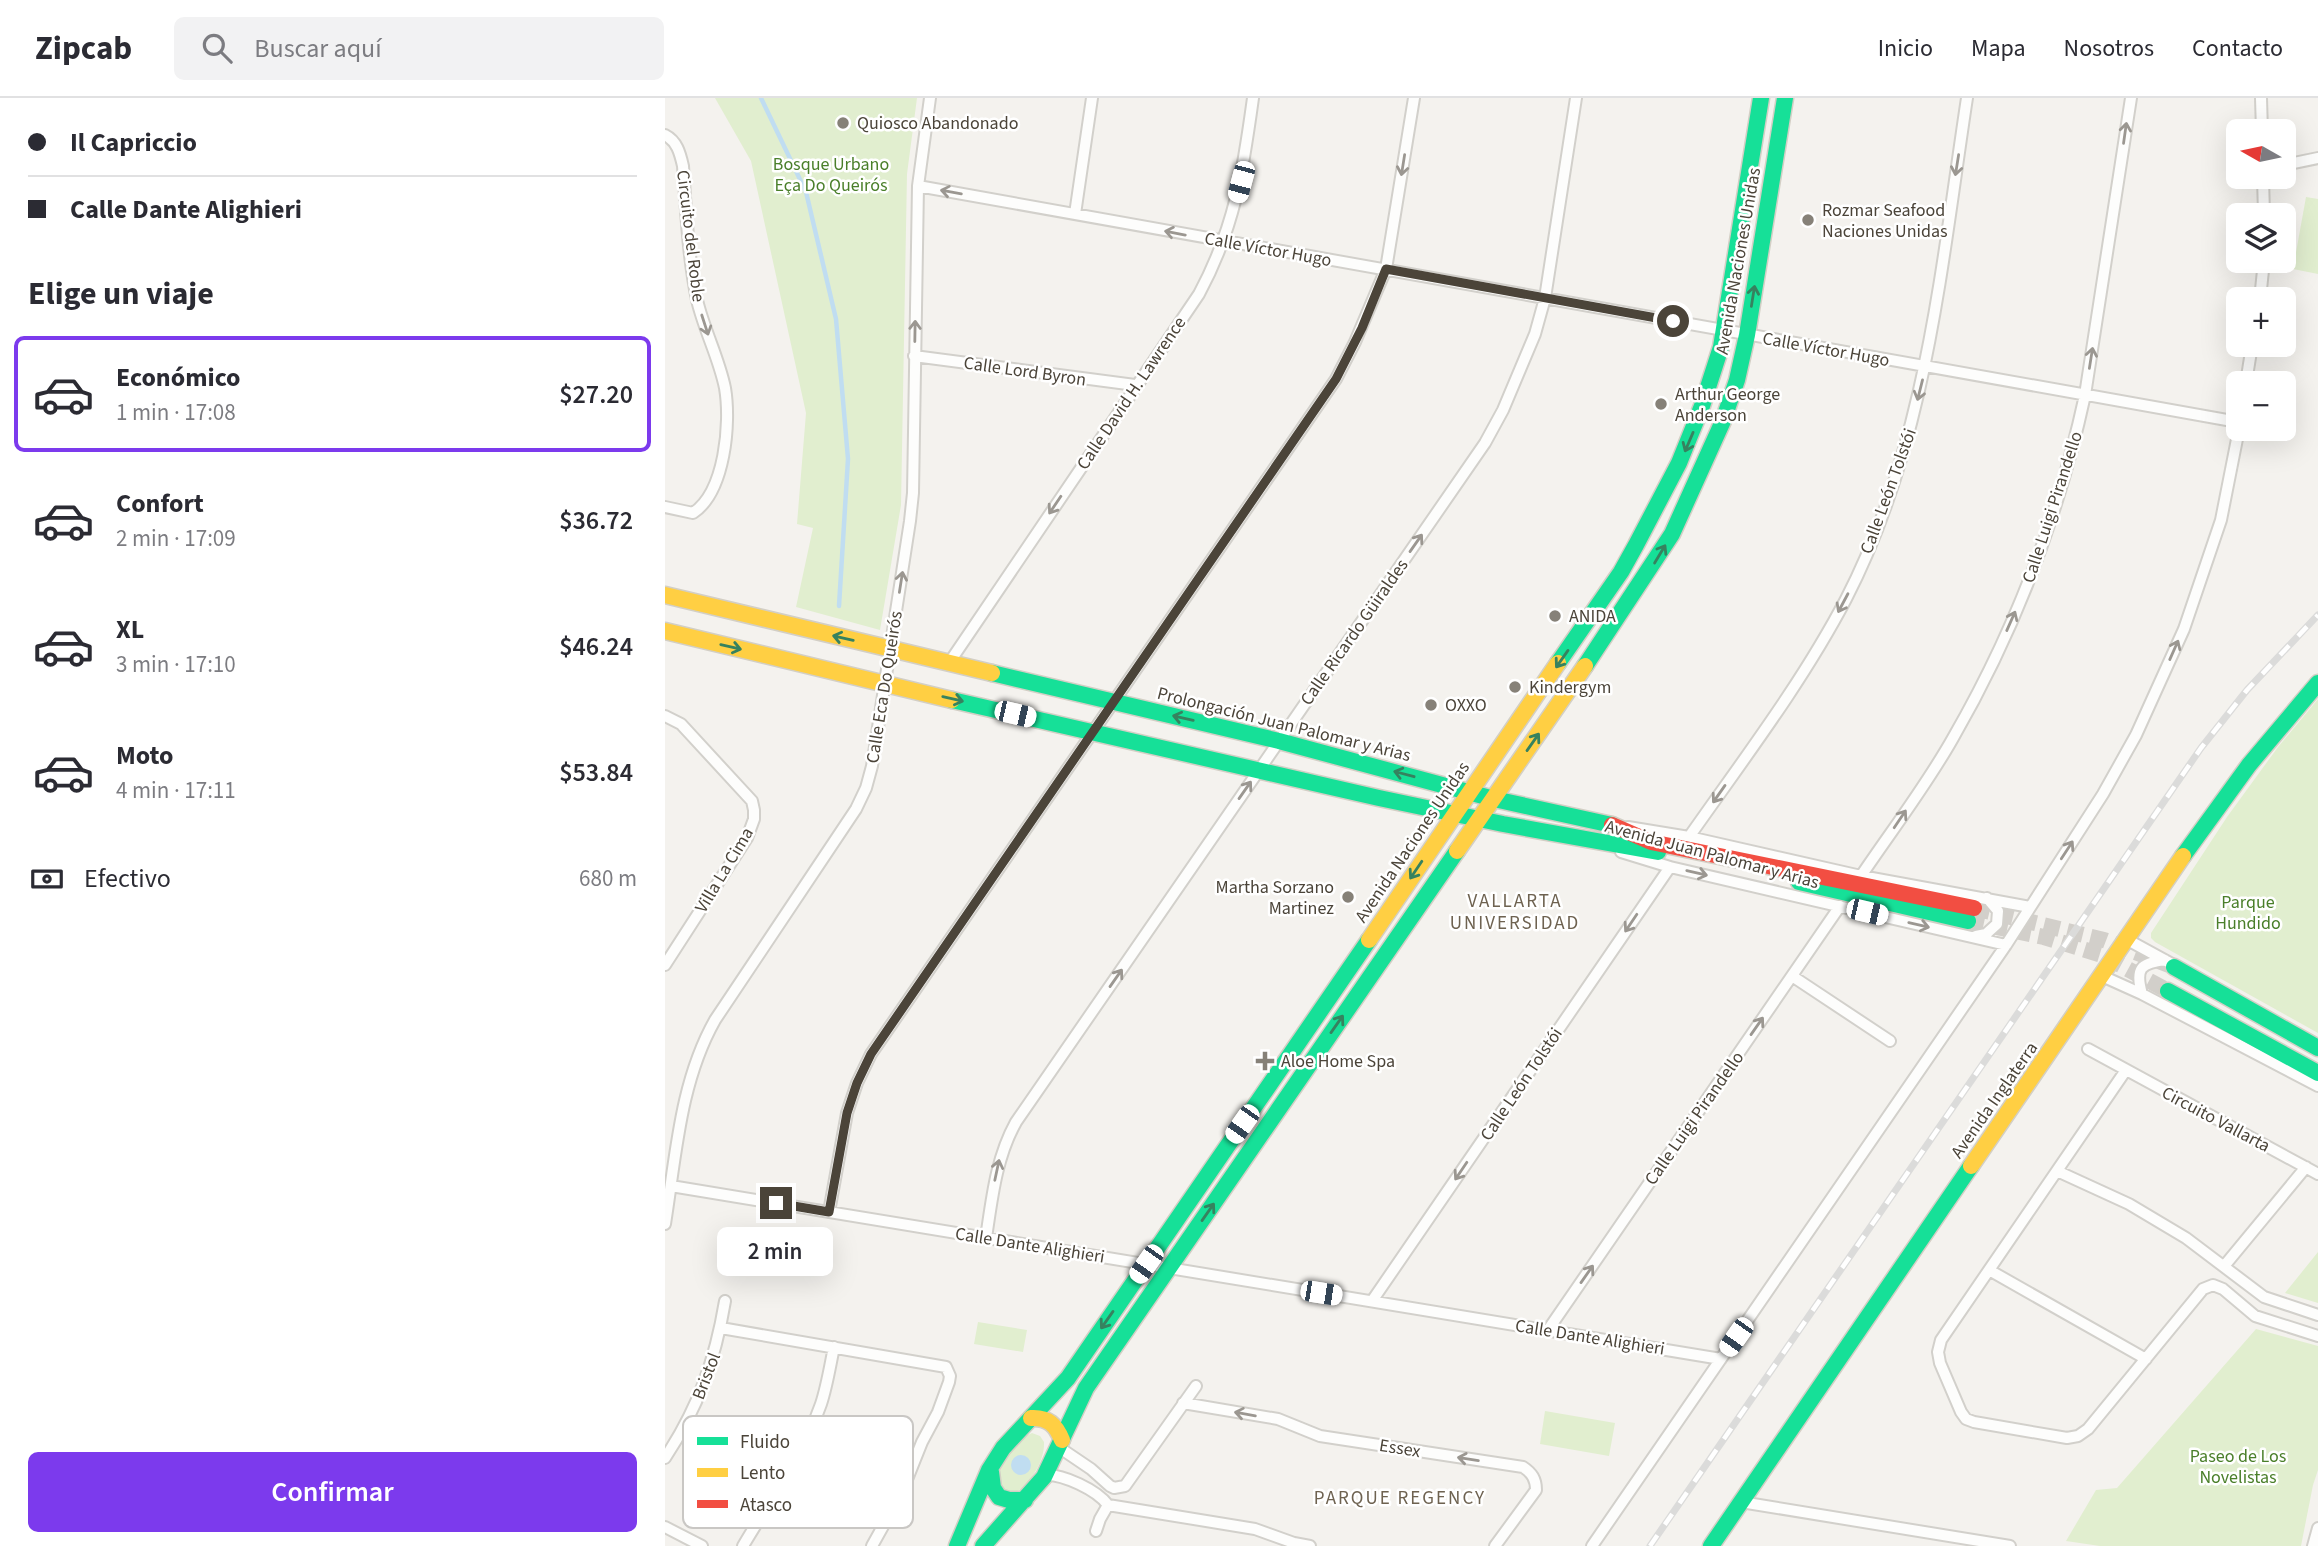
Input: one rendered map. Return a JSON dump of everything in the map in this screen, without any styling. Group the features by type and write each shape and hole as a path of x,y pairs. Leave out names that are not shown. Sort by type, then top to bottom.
{"street":[{"name":"Calle Eca Do Queirós","path":"665,1224 685,1098 697,1058 715,1020 862,799 872,766 913,494 918,186 929,98"},
{"path":"1075,214 1092,98"},
{"name":"Calle David H. Lawrence","path":"949,663 1199,294 1224,242 1241,182 1253,98"},
{"path":"829,1212 847,1113 871,1054 1336,379 1360,333 1386,269 1414,98"},
{"name":"Calle Ricardo Güiraldes","path":"986,1238 997,1171 1007,1137 1016,1122 1485,443 1521,369 1545,298 1576,98"},
{"name":"Avenida Naciones Unidas","path":"957,1546 991,1469 1015,1433 1053,1396 1067,1378 1621,572 1644,532 1691,437 1710,387 1725,330 1761,98"},
{"name":"Avenida Naciones Unidas","path":"983,1546 1045,1475 1086,1388 1622,614 1672,534 1724,421 1737,380 1747,335 1785,98"},
{"name":"Calle León Tolstói","path":"1689,837 1801,676 1846,598 1880,522 1909,438 1926,367 1968,98"},
{"name":"Calle Luigi Pirandello","path":"1861,876 1953,738 2004,636 2057,503 2085,395 2131,98"},
{"path":"2261,98 2262,119"},
{"name":"Circuito del Roble","path":"665,135 673,139 683,166 691,261 698,302 725,388 724,449 710,495 703,506 693,513 665,507"},
{"path":"2296,163 2318,158"},
{"name":"Calle Víctor Hugo","path":"918,186 2226,420"},
{"name":"Calle Lord Byron","path":"914,356 1135,385"},
{"path":"1592,1546 2006,945 2103,794 2136,735 2184,629 2217,531 2236,441"},
{"name":"Prolongación Juan Palomar y Arias","path":"665,595 1279,741 1494,799 1607,823"},
{"path":"665,631 1258,771 1585,840"},
{"name":"Avenida Inglaterra","path":"1711,1546 2126,939 2256,756 2318,683"},
{"name":"Villa La Cima","path":"665,965 747,838 752,828 754,810 745,794 681,724 667,719"},
{"name":"Avenida Juan Palomar y Arias","path":"1607,823 1689,837 1861,876 1977,909"},
{"name":"Avenida Juan Palomar y Arias","path":"1607,823 1651,842 1977,909"},
{"name":"Avenida Juan Palomar y Arias","path":"1585,840 1977,909 2030,907"},
{"name":"Avenida Juan Palomar y Arias","path":"1585,840 1670,867 2006,945"},
{"name":"Calle León Tolstói","path":"1372,1301 1670,867"},
{"name":"Calle Luigi Pirandello","path":"1548,1330 1840,906"},
{"path":"1973,937 1986,933 1997,924 1998,911 1977,909"},
{"path":"2126,939 2318,1046"},
{"path":"2142,994 2138,981 2143,966 2149,962 2170,964"},
{"path":"1792,976 1890,1041"},
{"path":"2102,976 2142,994 2318,1086"},
{"path":"2168,991 2318,1073"},
{"name":"Circuito Vallarta","path":"2088,1049 2318,1174"},
{"path":"2126,1070 1941,1340 1938,1352 1940,1363 1966,1419 2067,1438 2078,1436 2088,1429 2203,1289 2213,1285 2223,1289 2255,1316 2318,1336"},
{"path":"2225,1265 2306,1167"},
{"path":"2056,1171 2129,1204 2186,1238 2264,1297 2318,1315"},
{"name":"Calle Dante Alighieri","path":"671,1186 1721,1359"},
{"path":"1989,1270 2146,1359"},
{"name":"Bristol","path":"689,1416 719,1342 725,1301"},
{"name":"Bristol","path":"721,1328 941,1364 946,1367 950,1382 913,1464"},
{"path":"816,1416 824,1394 834,1347"},
{"path":"1031,1418 1046,1419 1053,1423 1061,1444 1110,1486 1121,1487 1125,1486 1195,1385"},
{"name":"Essex","path":"1183,1403 1278,1419 1320,1436 1523,1467 1533,1475 1535,1490 1495,1546"},
{"name":"Bristol","path":"665,1458 683,1426"},
{"path":"991,1469 994,1494 1000,1499 1025,1500"},
{"path":"1045,1475 1053,1475 1081,1486 1101,1496 1108,1505 1255,1529 1310,1546"},
{"path":"1741,1502 1949,1541 2010,1546"},
{"path":"1096,1531 1108,1505"},
{"path":"665,1527 702,1546"},
{"path":"743,1546 754,1528"},
{"name":"Bristol","path":"872,1546 882,1528"},
{"path":"2313,1546 2318,1528"}],"green space":[{"name":"Bosque Urbano Eça Do Queirós","path":"715,98 917,98 907,174 901,505 880,630 796,607 813,528 797,524 806,413 751,161"},
{"path":"2306,197 2318,199 2318,274 2296,270 2296,252"},
{"name":"Parque Hundido","path":"2318,699 2318,1033 2155,942 2151,933 2227,817 2278,747"},
{"path":"2318,1252 2318,1303 2285,1293"},
{"path":"978,1322 1027,1330 1023,1352 974,1344"},
{"name":"Paseo de Los Novelistas","path":"2256,1329 2318,1346 2318,1470 2301,1546 2100,1546 2066,1541 2096,1490 2117,1488"},
{"path":"1545,1411 1615,1423 1609,1456 1540,1444"},
{"path":"1032,1433 1040,1436 1044,1442 1038,1467 1028,1482 1007,1497 994,1480 1009,1453 1019,1441"}],"water":[{"path":"1021,1455 1028,1458 1031,1465 1028,1472 1021,1475 1014,1472 1011,1465 1014,1458"}],"waterway":[{"path":"761,98 806,192 836,319 848,459 839,606"}],"tunnel":[{"path":"1974,908 2104,940 2169,965"},
{"path":"1968,921 2044,937 2102,955 2168,991"}],"railway":[{"path":"1650,1546 2201,748 2247,690 2318,615"}],"traffic: fast":[{"path":"1558,663 1621,572 1679,463 1702,406 1721,347 1761,98"},
{"path":"1585,666 1672,534 1723,421 1737,380 1747,335 1785,98"},
{"path":"992,673 1279,741 1494,799 1612,825"},
{"path":"2183,856 2249,765 2318,683"},
{"path":"952,700 1379,798 1658,852"},
{"path":"983,1546 1044,1477 1086,1388 1457,851"},
{"path":"1799,882 1968,921"},
{"path":"957,1546 989,1470 1003,1448 1068,1378 1369,940"},
{"path":"2174,967 2318,1048"},
{"path":"2168,991 2318,1073"},
{"path":"1711,1546 1971,1166"},
{"path":"991,1472 993,1488 999,1497 1025,1500"}],"traffic: slow":[{"path":"665,595 992,673"},
{"path":"665,631 952,700"},
{"path":"1369,940 1558,663"},
{"path":"1457,851 1585,666"},
{"path":"1971,1166 2183,856"},
{"path":"1031,1418 1051,1423 1062,1440"}],"traffic: jam":[{"path":"1612,825 1651,842 1974,908"}],"place":[{"name":"Quiosco Abandonado","path":"843,123"},
{"name":"Rozmar Seafood Naciones Unidas","path":"1808,220"},
{"name":"Arthur George Anderson","path":"1661,404"},
{"name":"ANIDA","path":"1555,616"},
{"name":"Kindergym","path":"1515,687"},
{"name":"OXXO","path":"1431,705"},
{"name":"Martha Sorzano Martinez","path":"1348,897"},
{"name":"Aloe Home Spa","path":"1265,1061"}],"district":[{"name":"VALLARTA UNIVERSIDAD","path":"1515,911"},
{"name":"PARQUE REGENCY","path":"1400,1497"}],"route":[{"path":"776,1203 829,1212 847,1113 871,1054 1336,379 1362,328 1386,269 1673,321"}]}
